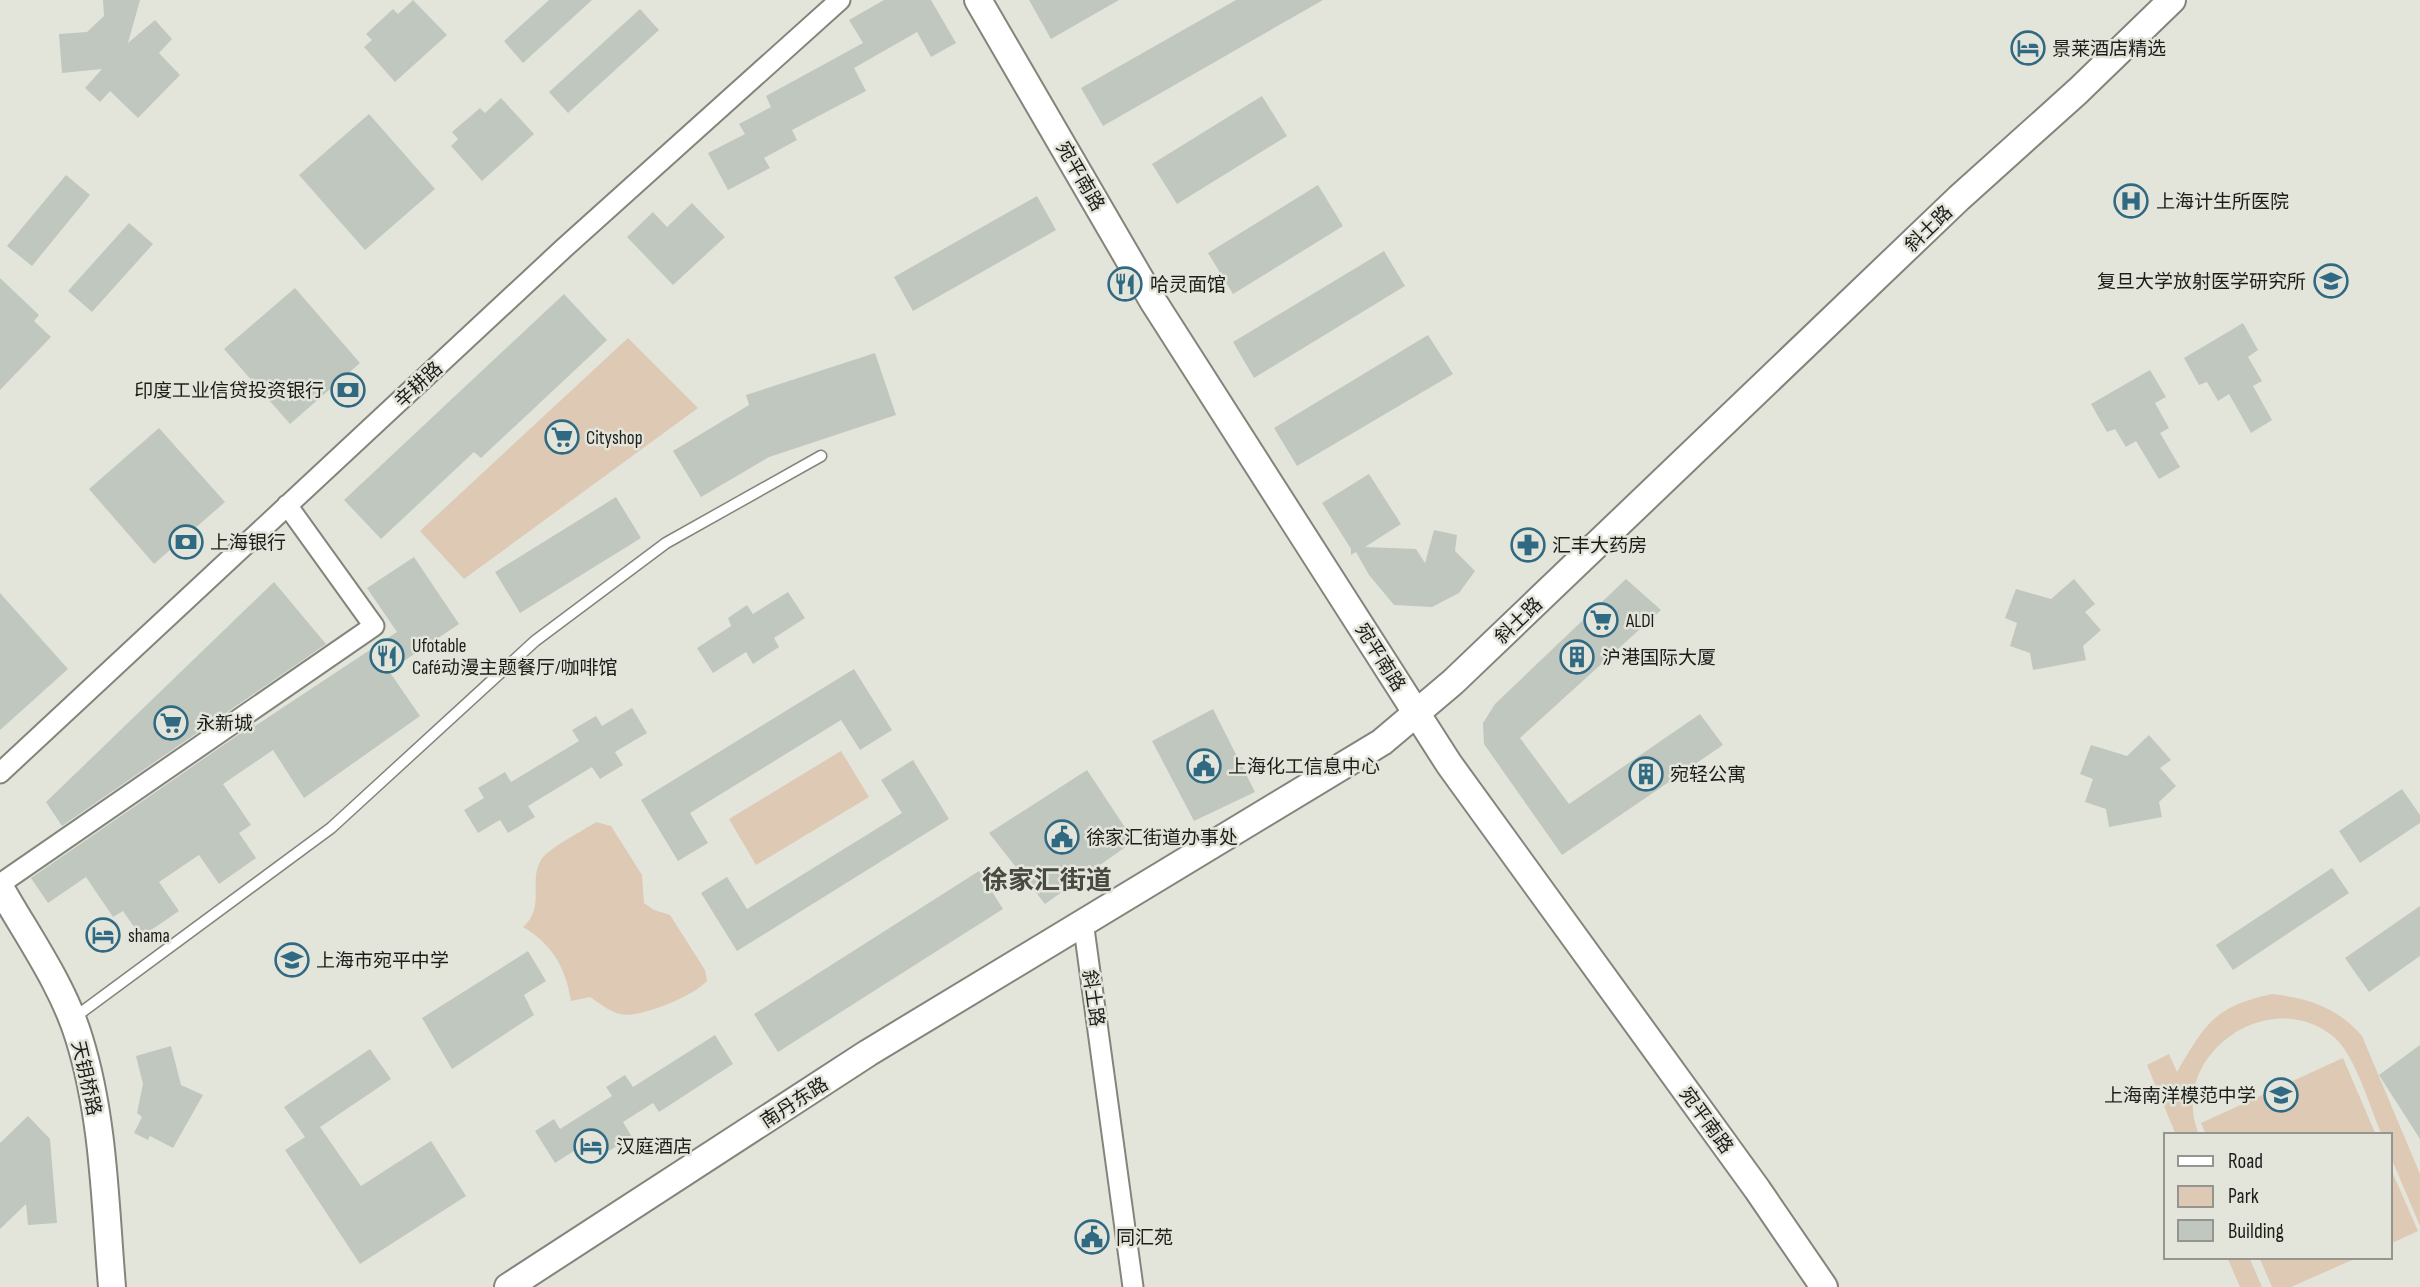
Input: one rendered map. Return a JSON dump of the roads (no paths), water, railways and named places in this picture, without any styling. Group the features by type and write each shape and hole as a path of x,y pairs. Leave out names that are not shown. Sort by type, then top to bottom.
{"main road":[{"name":"宛平南路","path":"978,0 1153,301 1449,764 1757,1189 1824,1287"},
{"name":"斜土路","path":"1083,921 1382,742 1453,682 1949,208 2078,91 2172,0"},
{"name":"天钥桥路","path":"0,885 72,1020 93,1088 112,1287"},
{"name":"南丹东路","path":"508,1287 869,1053 1083,921"}],"street":[{"name":"辛耕路","path":"0,773 563,249 840,0"},
{"path":"0,885 374,626 287,505"},
{"name":"斜土路","path":"1083,921 1133,1287"}],"lane":[{"path":"72,1020 331,828 545,632 666,542 821,456"}],"place":[{"name":"景莱酒店精选","path":"2028,48"},
{"name":"上海计生所医院","path":"2131,201"},
{"name":"复旦大学放射医学研究所","path":"2331,281"},
{"name":"哈灵面馆","path":"1125,284"},
{"name":"印度工业信贷投资银行","path":"348,390"},
{"name":"Cityshop","path":"562,437"},
{"name":"上海银行","path":"186,542"},
{"name":"汇丰大药房","path":"1528,545"},
{"name":"ALDI","path":"1601,620"},
{"name":"Ufotable Café动漫主题餐厅/咖啡馆","path":"387,656"},
{"name":"沪港国际大厦","path":"1577,657"},
{"name":"永新城","path":"171,723"},
{"name":"上海化工信息中心","path":"1204,766"},
{"name":"宛轻公寓","path":"1646,774"},
{"name":"徐家汇街道办事处","path":"1062,837"},
{"name":"shama","path":"103,935"},
{"name":"上海市宛平中学","path":"292,960"},
{"name":"上海南洋模范中学","path":"2281,1095"},
{"name":"汉庭酒店","path":"591,1146"},
{"name":"同汇苑","path":"1092,1237"}],"district":[{"name":"徐家汇街道","path":"1047,880"}]}
